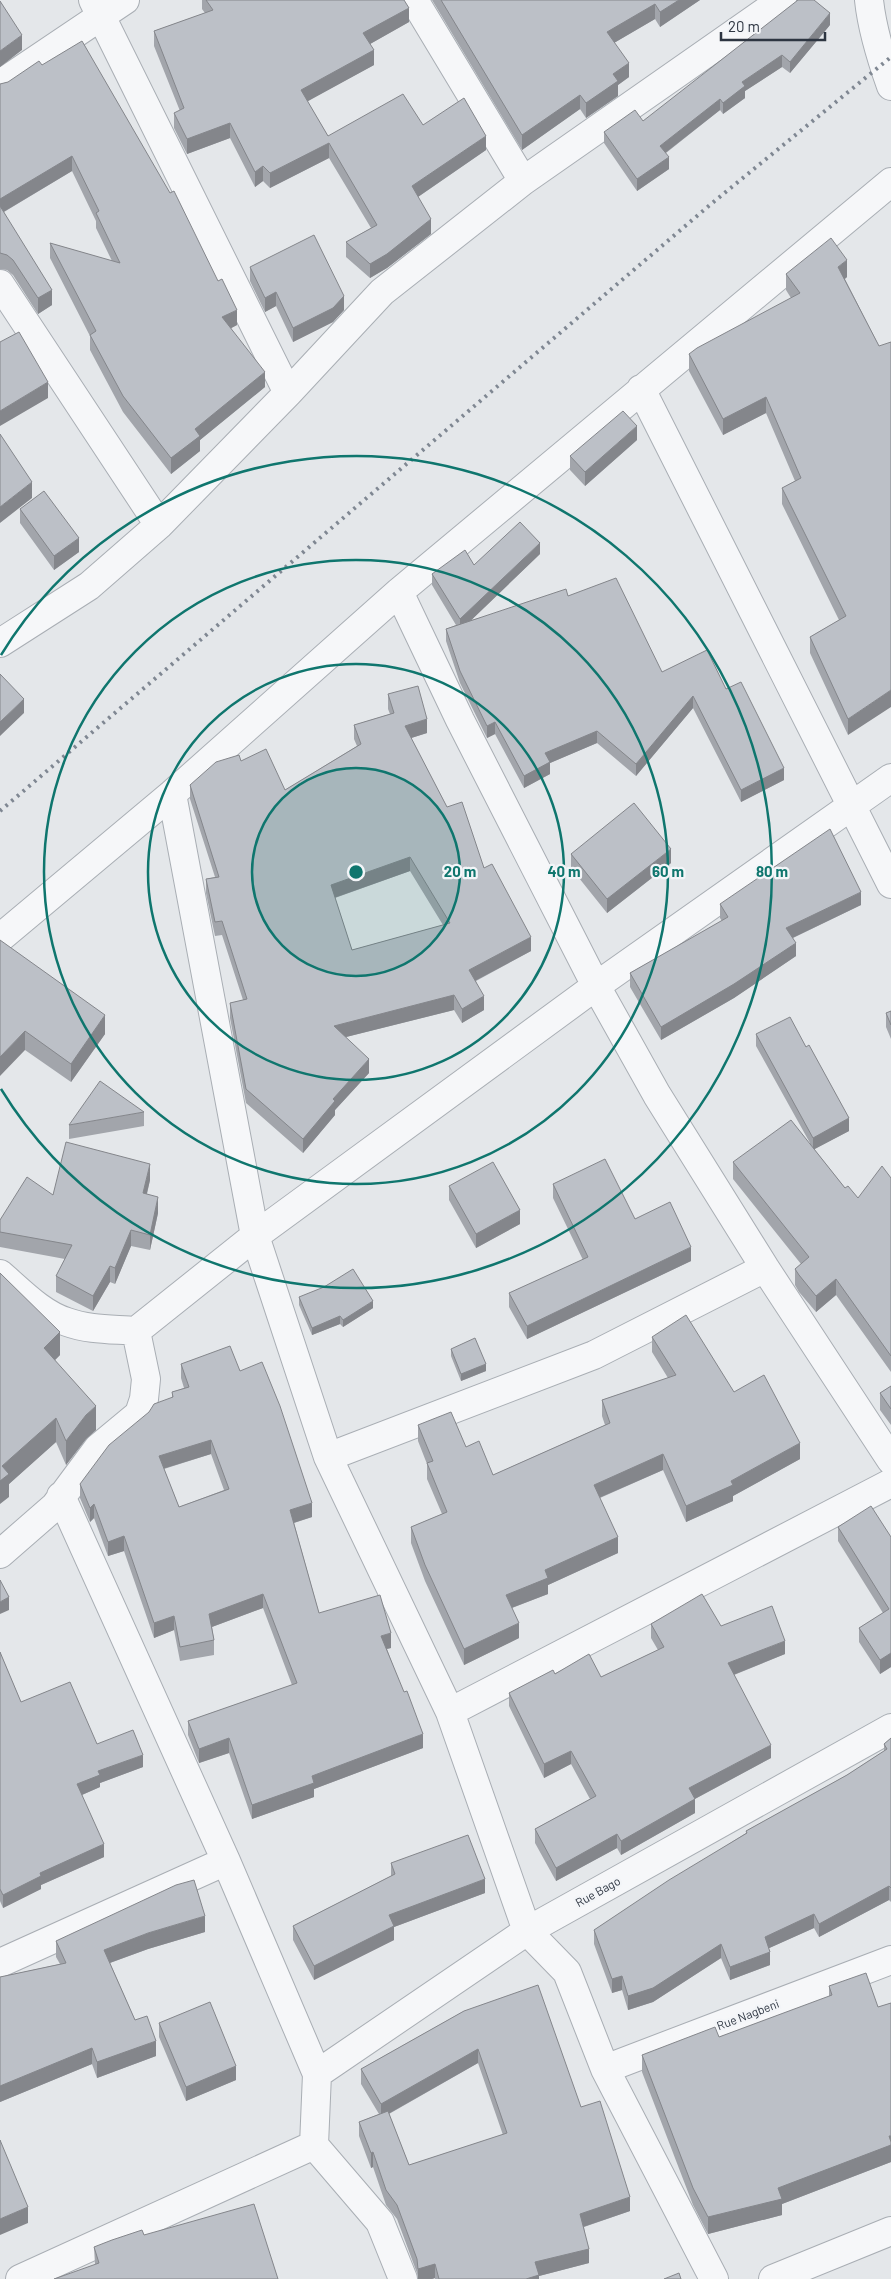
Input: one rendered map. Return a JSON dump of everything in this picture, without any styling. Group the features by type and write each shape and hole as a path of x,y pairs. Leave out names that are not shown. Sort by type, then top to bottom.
{"street":[{"path":"0,84 98,8 125,0"},
{"path":"414,0 523,181"},
{"path":"0,644 89,586 159,525 288,393 382,292 523,181 782,0"},
{"path":"869,0 870,14 882,63 891,86"},
{"path":"98,8 288,393"},
{"path":"0,938 172,794 399,592 641,389 889,187"},
{"path":"0,284 159,525"},
{"path":"641,389 891,884"},
{"path":"399,592 465,728 596,986 657,1095 766,1268 891,1460"},
{"path":"0,1274 45,1311 65,1322 88,1328 136,1331 255,1236 596,986 891,778"},
{"path":"172,794 255,1236 328,1457 450,1712 527,1932 568,1972 605,2069 714,2279"},
{"path":"328,1457 594,1355 766,1268"},
{"path":"0,1554 54,1506 98,1448 139,1414 144,1398 146,1379 136,1331"},
{"path":"450,1712 891,1483"},
{"path":"61,1496 226,1861 317,2074 314,2145 380,2222 403,2279"},
{"name":"Rue Bago","path":"317,2074 527,1932 891,1728"},
{"path":"3,1954 226,1861"},
{"name":"Rue Nagbeni","path":"605,2069 891,1960"},
{"path":"20,2279 314,2145"},
{"path":"773,2279 891,2231"}],"building":[{"path":"206,0 404,0 409,8 363,33 374,50 301,90 328,136 403,94 423,125 464,98 486,136 412,186 431,219 387,254 370,264 346,242 377,225 329,143 270,173 263,166 255,172 230,123 187,139 174,113 184,108 154,31 213,10"},
{"path":"441,0 679,0 660,12 655,4 607,32 629,63 613,74 618,81 586,103 580,95 522,135"},
{"path":"798,0 814,0 830,13 790,62 782,55 742,82 745,86 723,103 720,99 660,146 669,157 637,179 604,132 635,110 643,121"},
{"path":"0,1 22,35 0,51"},
{"path":"82,41 170,193 174,191 218,281 222,279 237,310 222,317 265,372 195,429 200,436 171,458 123,396 90,335 96,331 50,243 120,263 96,213 99,211 72,156 0,199 0,84 8,82 39,61 42,65"},
{"path":"0,206 52,290 38,298 13,260 7,255 0,253"},
{"path":"314,235 344,296 333,308 293,328 276,292 265,298 250,267"},
{"path":"831,238 847,260 838,267 879,346 891,342 891,690 848,719 810,637 846,616 782,488 801,478 766,397 723,419 689,354 800,293 786,274"},
{"path":"19,332 48,382 0,411 0,342"},
{"path":"623,411 637,426 585,472 570,456"},
{"path":"0,434 32,482 0,507"},
{"path":"44,491 79,538 54,556 20,509"},
{"path":"520,522 540,543 460,619 432,574 465,550 474,565"},
{"path":"616,578 662,672 707,650 726,689 741,682 784,768 741,790 693,696 636,764 597,731 545,753 550,762 524,776 495,722 487,726 460,671 446,629 566,589 568,596"},
{"path":"0,674 24,699 0,722"},
{"path":"418,686 427,719 405,726 447,807 462,802 484,868 492,864 531,937 469,970 484,996 462,1009 454,995 334,1026 369,1059 333,1099 335,1101 303,1139 246,1089 230,1003 247,999 222,921 215,922 206,879 219,877 190,785 216,762 239,755 241,761 266,749 285,790 361,744 354,725 394,713 388,694","holes":["410,857 450,923 352,950 331,885"]},
{"path":"634,803 671,849 607,899 571,854"},
{"path":"830,829 861,892 786,928 796,943 734,984 661,1027 630,973 728,917 720,904"},
{"path":"0,940 105,1015 71,1064 25,1031 0,1057"},
{"path":"891,1011 891,1025 886,1013"},
{"path":"790,1017 806,1047 809,1045 849,1118 813,1138 756,1034"},
{"path":"100,1081 144,1112 69,1125"},
{"path":"791,1120 845,1188 848,1186 858,1198 882,1166 891,1178 891,1356 836,1279 816,1296 795,1269 809,1257 733,1162"},
{"path":"66,1142 150,1164 143,1193 158,1197 150,1235 131,1230 115,1268 110,1266 93,1296 56,1276 72,1245 0,1232 0,1220 27,1177 53,1195"},
{"path":"605,1159 635,1219 670,1202 691,1247 527,1326 509,1293 588,1257 553,1184"},
{"path":"493,1162 520,1210 476,1234 449,1186"},
{"path":"353,1269 373,1301 343,1320 340,1316 312,1328 299,1297 324,1287"},
{"path":"0,1273 60,1332 44,1348 96,1406 86,1415 66,1441 56,1418 2,1466 9,1474 0,1481"},
{"path":"686,1315 734,1392 764,1375 800,1443 731,1481 733,1485 686,1506 663,1454 594,1485 618,1537 545,1570 548,1578 506,1595 519,1623 464,1649 425,1565 411,1527 447,1512 427,1463 433,1461 418,1425 451,1412 466,1447 479,1441 493,1475 610,1423 602,1400 676,1375 652,1337"},
{"path":"475,1338 486,1364 461,1374 451,1349"},
{"path":"230,1346 240,1371 262,1362 280,1406 312,1503 290,1510 319,1613 380,1595 391,1633 381,1636 404,1692 407,1691 423,1734 312,1776 314,1783 252,1805 229,1738 199,1749 188,1721 297,1683 263,1594 209,1614 214,1640 180,1647 174,1616 154,1623 124,1536 108,1542 94,1504 90,1508 80,1484 109,1445 149,1412 154,1404 173,1397 172,1392 189,1387 181,1364","holes":["211,1440 229,1489 179,1507 159,1456"]},
{"path":"891,1386 891,1409 880,1393"},
{"path":"871,1506 891,1537 891,1653 880,1660 859,1628 889,1609 838,1527"},
{"path":"0,1580 9,1597 0,1602"},
{"path":"702,1594 721,1626 772,1606 785,1641 728,1663 771,1745 689,1788 695,1799 621,1841 617,1834 556,1868 535,1829 596,1796 571,1751 544,1764 509,1693 553,1670 555,1674 589,1654 601,1677 664,1647 651,1624"},
{"path":"0,1652 21,1702 70,1682 97,1744 133,1730 143,1755 98,1771 100,1775 77,1784 104,1844 40,1873 41,1876 3,1895 0,1889"},
{"path":"891,1738 891,1888 889,1886 819,1924 814,1914 765,1937 770,1952 730,1967 721,1944 653,1988 628,1996 622,1976 612,1979 594,1930 669,1880 747,1833 746,1831 847,1775 887,1749 884,1744"},
{"path":"468,1835 485,1879 389,1915 394,1926 314,1966 293,1926 395,1874 391,1863"},
{"path":"194,1880 205,1916 148,1933 104,1950 135,2020 147,2016 156,2041 97,2062 92,2048 0,2086 0,1977 66,1963 56,1941 176,1885"},
{"path":"866,1973 878,2007 891,2003 891,2136 889,2136 891,2145 778,2188 782,2199 708,2217 693,2188 642,2055 715,2027 719,2037 832,1995 829,1986"},
{"path":"538,1985 581,2107 600,2101 630,2197 580,2214 589,2249 535,2262 539,2275 526,2279 439,2279 435,2264 418,2269 417,2259 397,2205 386,2190 373,2152 371,2153 359,2122 388,2111 409,2165 507,2133 478,2049 381,2104 361,2069 464,2011"},
{"path":"210,2002 236,2066 186,2087 159,2023"},
{"path":"0,2140 28,2207 0,2219"},
{"path":"254,2204 278,2279 54,2279 99,2263 94,2247 112,2240 142,2230 144,2235"},
{"path":"679,2273 681,2279 664,2279"}],"railway":[{"path":"0,811 711,204 891,57"}]}
